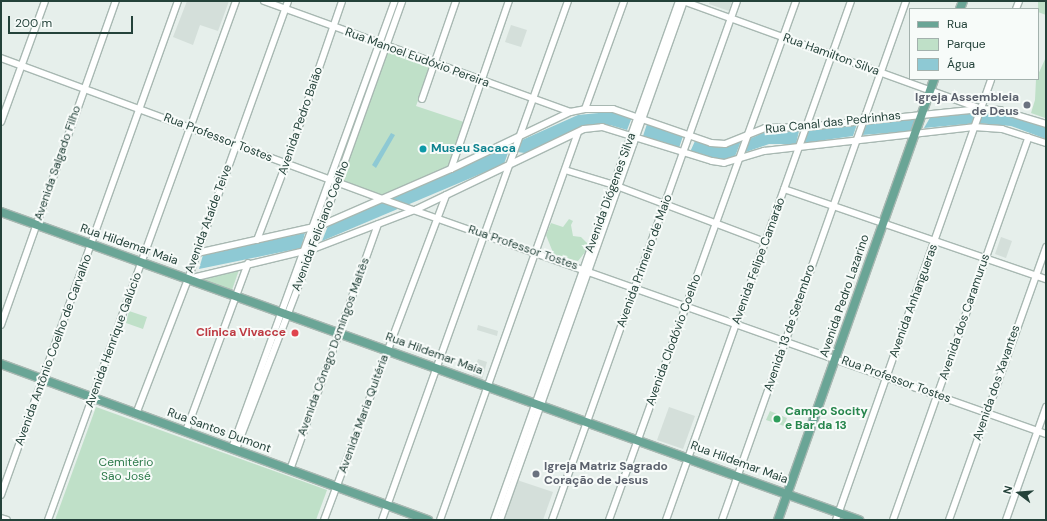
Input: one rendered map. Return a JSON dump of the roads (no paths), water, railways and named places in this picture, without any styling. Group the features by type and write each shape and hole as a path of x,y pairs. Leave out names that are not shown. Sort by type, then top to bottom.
{"main road":[{"name":"Avenida Pedro Lazarino","path":"778,520 837,358 883,222 934,80"},
{"name":"Rua Hildemar Maia","path":"1,212 142,264 285,313 788,494 837,517 859,520"},
{"name":"Rua Santos Dumont","path":"1,364 428,520"}],"street":[{"path":"1,122 45,1"},
{"name":"Avenida Salgado Filho","path":"1,325 116,1"},
{"name":"Avenida Antônio Coelho de Carvalho","path":"1,495 92,245 178,1"},
{"name":"Avenida Henrique Galúcio","path":"48,520 236,1"},
{"name":"Rua Manoel Eudóxio Pereira","path":"264,1 434,62 532,100 570,112"},
{"name":"Avenida Ataíde Teive","path":"136,414 188,279 288,1"},
{"name":"Avenida Pedro Baião","path":"257,240 286,164 342,1"},
{"name":"Avenida Feliciano Coelho","path":"234,449 285,313 305,251 317,229 337,183 369,82 379,43 395,1"},
{"name":"Avenida Feliciano Coelho","path":"285,313 314,246 330,180 369,82 386,46 402,1"},
{"path":"422,99 456,1"},
{"path":"451,169 509,1"},
{"path":"382,520 568,1"},
{"path":"585,109 624,1"},
{"name":"Rua Hamilton Silva","path":"682,1 980,110"},
{"name":"Avenida Diógenes Silva","path":"494,520 538,405 562,334 682,1"},
{"name":"Avenida Primeiro de Maio","path":"552,520 690,137 737,1"},
{"path":"746,138 796,1"},
{"name":"Avenida Felipe Camarão","path":"666,520 851,1"},
{"path":"862,124 906,1"},
{"name":"Rua Professor Tostes","path":"1,58 191,127 384,200 413,208 437,218 837,358 1046,434"},
{"path":"980,110 991,80"},
{"name":"Rua Canal das Pedrinhas","path":"197,254 257,240 317,229 517,140 570,112 585,109 613,109 690,137 711,143 725,144 746,138 764,128 805,128 919,120 980,110 1000,110 1046,124"},
{"name":"Avenida Anhangueras","path":"837,517 980,110"},
{"name":"Avenida 13 de Setembro","path":"722,520 858,139 862,124"},
{"name":"Rua Canal das Pedrinhas","path":"188,279 248,263 305,251 314,246 378,224 446,195 584,129 602,127 635,133 712,162 738,159 764,150 799,145 974,126 1002,129 1046,144"},
{"path":"440,520 578,133"},
{"name":"Avenida dos Caramurus","path":"893,520 1029,137"},
{"name":"Avenida Clodóvio Coelho","path":"609,520 746,138"},
{"path":"565,170 616,186 765,242"},
{"path":"784,189 1046,279"},
{"name":"Avenida Maria Quitéria","path":"324,520 446,195"},
{"name":"Avenida Cônego Domingos Maltês","path":"290,470 378,224"},
{"name":"Avenida dos Xavantes","path":"949,520 1046,247"},
{"path":"186,432 248,263"},
{"path":"1006,520 1046,407"},
{"name":"Avenida Diógenes Silva","path":"500,520 514,471"},
{"path":"1,518 7,520"}],"water":[{"path":"609,112 632,117 627,130 610,125 585,126 525,153 517,152 522,140 578,115"},
{"path":"987,112 1019,117 1046,126 1046,139 1011,126 977,123 924,128 931,116"},
{"path":"916,118 912,131 862,135 867,124"},
{"path":"647,124 683,136 679,148 643,136"},
{"path":"857,124 853,136 804,143 809,129"},
{"path":"799,131 796,144 769,144 743,153 747,140 763,133"},
{"path":"391,133 395,135 376,168 372,165"},
{"path":"695,141 724,146 741,141 734,159 712,159 690,152"},
{"path":"501,150 509,150 504,164 322,241 328,226"},
{"path":"305,233 301,248 199,269 203,255"}],"place":[{"name":"Igreja Assembleia de Deus","path":"1027,105"},
{"name":"Museu Sacaca","path":"423,149"},
{"name":"Clínica Vivacce","path":"295,333"},
{"name":"Campo Socity e Bar da 13","path":"777,419"},
{"name":"Igreja Matriz Sagrado Coração de Jesus","path":"536,474"}],"park label":[{"name":"Cemitério São José","path":"126,470"}]}
